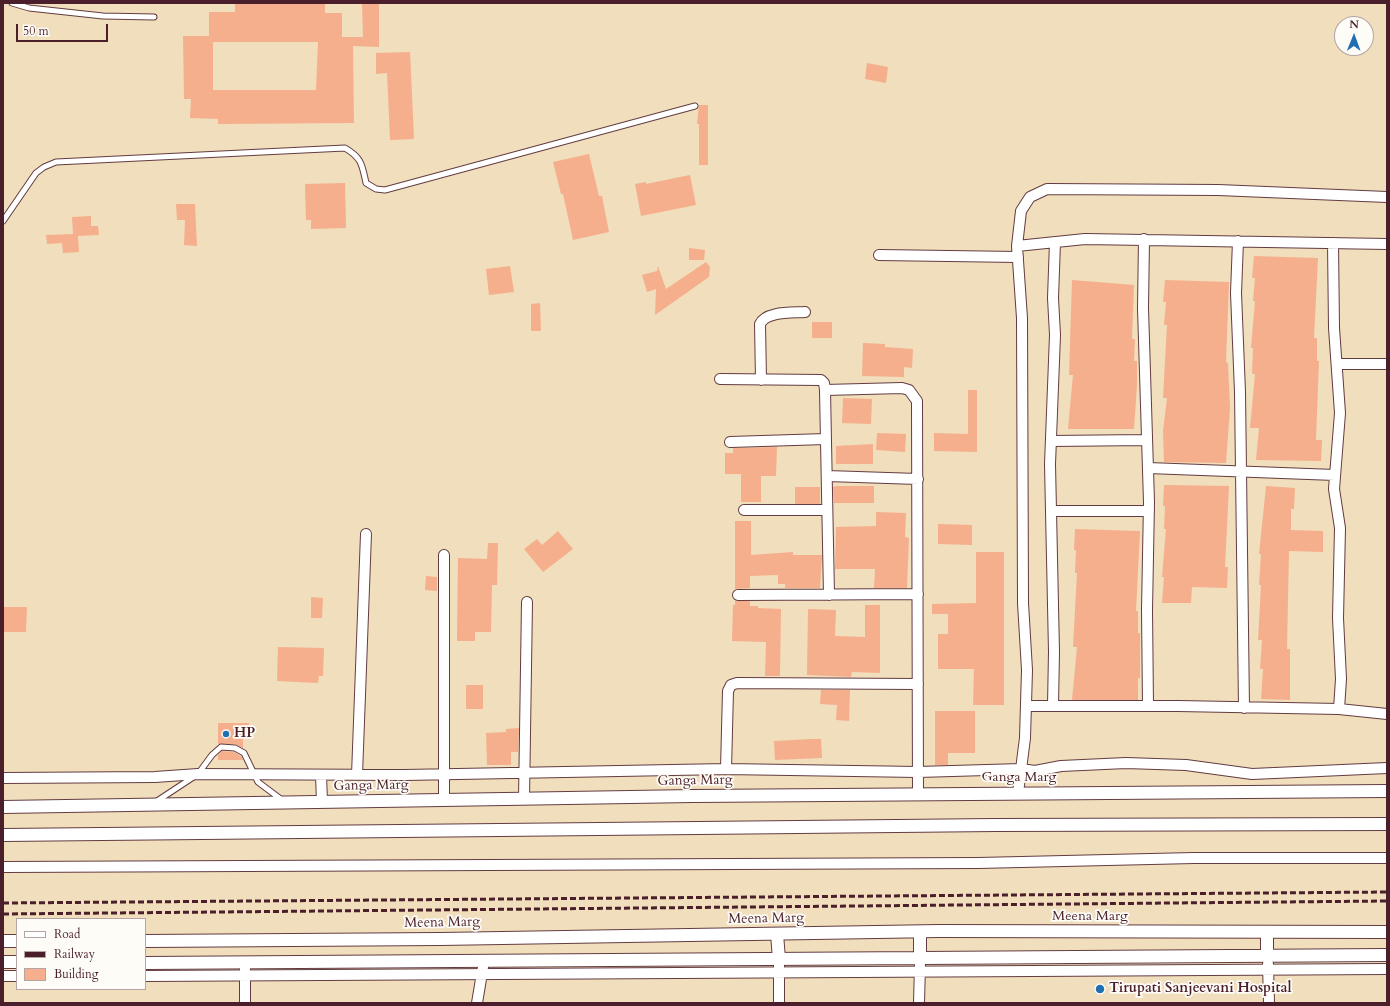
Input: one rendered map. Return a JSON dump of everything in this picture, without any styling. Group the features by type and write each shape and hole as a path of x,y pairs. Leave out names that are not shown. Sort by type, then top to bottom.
{"street":[{"path":"1018,793 1025,738 1027,670 1022,603 1022,318 1017,246 1021,211 1030,197 1046,188 1226,190 1387,197"},
{"path":"1017,246 1085,239 1387,244"},
{"path":"1144,239 1144,308 1149,511 1147,610 1148,705"},
{"path":"1238,241 1236,293 1241,472 1244,708"},
{"path":"1053,705 1054,652 1051,441 1055,242"},
{"path":"1333,243 1334,328 1340,413 1334,489 1340,528 1338,618 1341,678 1339,709"},
{"path":"879,255 1018,257"},
{"path":"761,380 760,324 763,319 768,316 805,312"},
{"path":"1337,364 1387,364"},
{"path":"720,379 821,380 824,383 829,594"},
{"path":"825,390 902,388 909,390 917,401 918,794"},
{"path":"730,442 826,439"},
{"path":"1051,441 1147,440"},
{"path":"1148,468 1335,475"},
{"path":"827,476 918,478"},
{"path":"744,510 827,510"},
{"path":"1051,511 1149,511"},
{"path":"358,775 366,534"},
{"path":"444,554 444,800"},
{"path":"738,595 918,594"},
{"path":"524,799 527,602"},
{"path":"726,770 728,691 731,685 738,683 918,684"},
{"path":"1026,706 1148,705 1339,709 1387,714"},
{"path":"3,778 155,777 198,774 358,775 726,770 918,772 1021,769 1035,771 1061,766 1126,764 1186,765 1252,774 1387,768"},
{"path":"321,775 322,802"},
{"name":"Ganga Marg","path":"3,806 918,794 1387,790"},
{"path":"3,835 988,825 1387,824"},
{"path":"3,867 978,863 1202,858 1387,858"},
{"path":"919,1003 920,932"},
{"name":"Meena Marg","path":"146,940 440,939 920,932 1387,932"},
{"path":"1267,933 1269,1003"},
{"path":"778,934 779,1003"},
{"path":"3,942 16,941"},
{"path":"146,963 245,969 482,974 779,972 920,965 1267,956 1387,955"},
{"path":"146,976 245,969 484,962 779,959 920,965 1268,970 1387,969"},
{"path":"3,962 16,962"},
{"path":"477,1003 484,962"},
{"path":"245,969 245,1003"},
{"path":"3,976 16,976"}],"lane":[{"path":"12,3 29,8 103,16 154,18"},
{"path":"3,221 36,173 44,167 56,162 345,148 356,154 361,162 366,183 376,189 385,190 694,106"},
{"path":"151,805 198,774 212,755 221,747 235,748 244,753 258,782 286,802"}],"building":[{"path":"235,3 325,3 325,13 342,13 342,37 363,37 362,3 379,3 379,47 353,46 354,123 218,124 218,119 190,118 191,99 184,99 183,36 209,36 209,12 235,12","holes":["213,42 318,42 316,90 213,90"]},
{"path":"410,52 414,139 390,140 387,73 376,74 376,53"},
{"path":"867,63 888,67 886,83 865,79"},
{"path":"699,105 708,105 708,165 699,165 699,124 697,124"},
{"path":"589,154 599,196 602,196 609,232 573,240 563,194 561,194 553,162"},
{"path":"690,175 696,205 641,216 635,184 646,182 646,184"},
{"path":"345,183 346,228 311,229 311,220 306,220 305,184"},
{"path":"176,204 195,204 197,246 184,245 185,220 177,220"},
{"path":"91,216 91,226 98,226 99,235 78,236 79,252 63,253 62,243 47,244 46,235 73,234 72,217"},
{"path":"689,248 705,250 704,260 689,260"},
{"path":"1254,256 1318,258 1314,338 1317,338 1317,361 1319,361 1316,440 1322,440 1321,461 1256,460 1259,428 1250,428 1255,374 1252,374 1253,348 1251,348 1255,301 1253,301 1255,278 1252,278"},
{"path":"706,262 710,267 709,277 655,315 656,289 647,292 642,275 657,271 658,266 666,289"},
{"path":"510,266 514,292 489,295 486,269"},
{"path":"1072,280 1134,285 1132,339 1135,339 1134,361 1137,361 1137,385 1134,429 1068,429 1073,375 1069,375"},
{"path":"1165,280 1229,282 1226,362 1228,363 1230,408 1226,463 1164,462 1163,431 1167,398 1163,398 1167,325 1164,325 1166,302 1163,302"},
{"path":"540,303 541,331 531,331 531,304"},
{"path":"812,322 832,322 832,338 812,338"},
{"path":"863,343 885,344 885,347 913,349 912,368 904,367 904,377 862,376"},
{"path":"968,390 977,390 977,452 934,451 934,433 968,434"},
{"path":"843,398 872,399 871,424 842,423"},
{"path":"877,433 906,434 905,452 876,450"},
{"path":"873,444 873,464 836,464 836,446"},
{"path":"777,447 776,476 761,476 761,502 741,502 741,474 725,474 725,453 733,453 733,448"},
{"path":"1164,485 1229,486 1225,567 1228,567 1227,588 1192,587 1191,603 1162,603 1164,577 1162,577 1166,529 1164,529"},
{"path":"874,486 874,503 834,503 833,487"},
{"path":"1266,486 1295,488 1294,509 1291,509 1291,530 1323,531 1323,552 1289,551 1287,649 1290,649 1290,700 1261,699 1263,669 1260,669 1262,640 1258,640 1261,585 1259,585 1261,554 1259,554"},
{"path":"795,487 820,487 820,504 795,504"},
{"path":"876,512 906,513 905,537 909,538 907,588 874,588 875,569 835,569 836,527 876,526"},
{"path":"735,521 751,521 751,555 793,552 793,555 822,555 820,588 785,588 785,584 778,584 778,575 750,576 750,588 735,589"},
{"path":"938,524 972,525 972,545 938,544"},
{"path":"1075,529 1140,531 1136,611 1138,611 1138,633 1140,633 1140,678 1138,678 1138,700 1072,700 1077,647 1073,647 1077,573 1075,573"},
{"path":"558,531 573,549 543,572 524,549 537,539 542,545"},
{"path":"488,543 498,543 497,585 492,585 491,632 475,632 475,641 457,641 458,558 487,559"},
{"path":"976,552 1004,552 1004,705 973,705 974,669 938,669 938,634 948,634 948,614 932,614 932,604 976,603"},
{"path":"426,576 437,577 437,591 425,590"},
{"path":"311,597 323,598 322,618 311,618"},
{"path":"735,601 750,601 750,606 758,606 758,608 781,609 780,676 765,676 766,642 732,641 733,605 735,605"},
{"path":"865,605 880,605 880,673 852,672 851,677 807,675 808,609 836,610 835,636 865,637"},
{"path":"3,607 27,607 26,632 3,632"},
{"path":"278,647 324,648 323,676 319,676 318,683 277,681"},
{"path":"466,685 483,685 483,709 466,709"},
{"path":"821,690 850,690 849,721 836,720 837,705 820,704"},
{"path":"935,711 975,711 975,753 948,753 948,765 935,765"},
{"path":"218,723 249,723 249,739 243,739 243,748 235,744 218,744"},
{"path":"519,728 518,752 511,752 511,765 487,765 486,733 506,732 506,729"},
{"path":"821,739 822,758 775,760 774,741"},
{"path":"222,751 234,752 241,756 243,760 218,760 218,755"}],"railway":[{"path":"3,903 1387,892"},
{"path":"3,914 1387,901"}],"place":[{"name":"HP","path":"226,734"},
{"name":"Tirupati Sanjeevani Hospital","path":"1100,989"}]}
